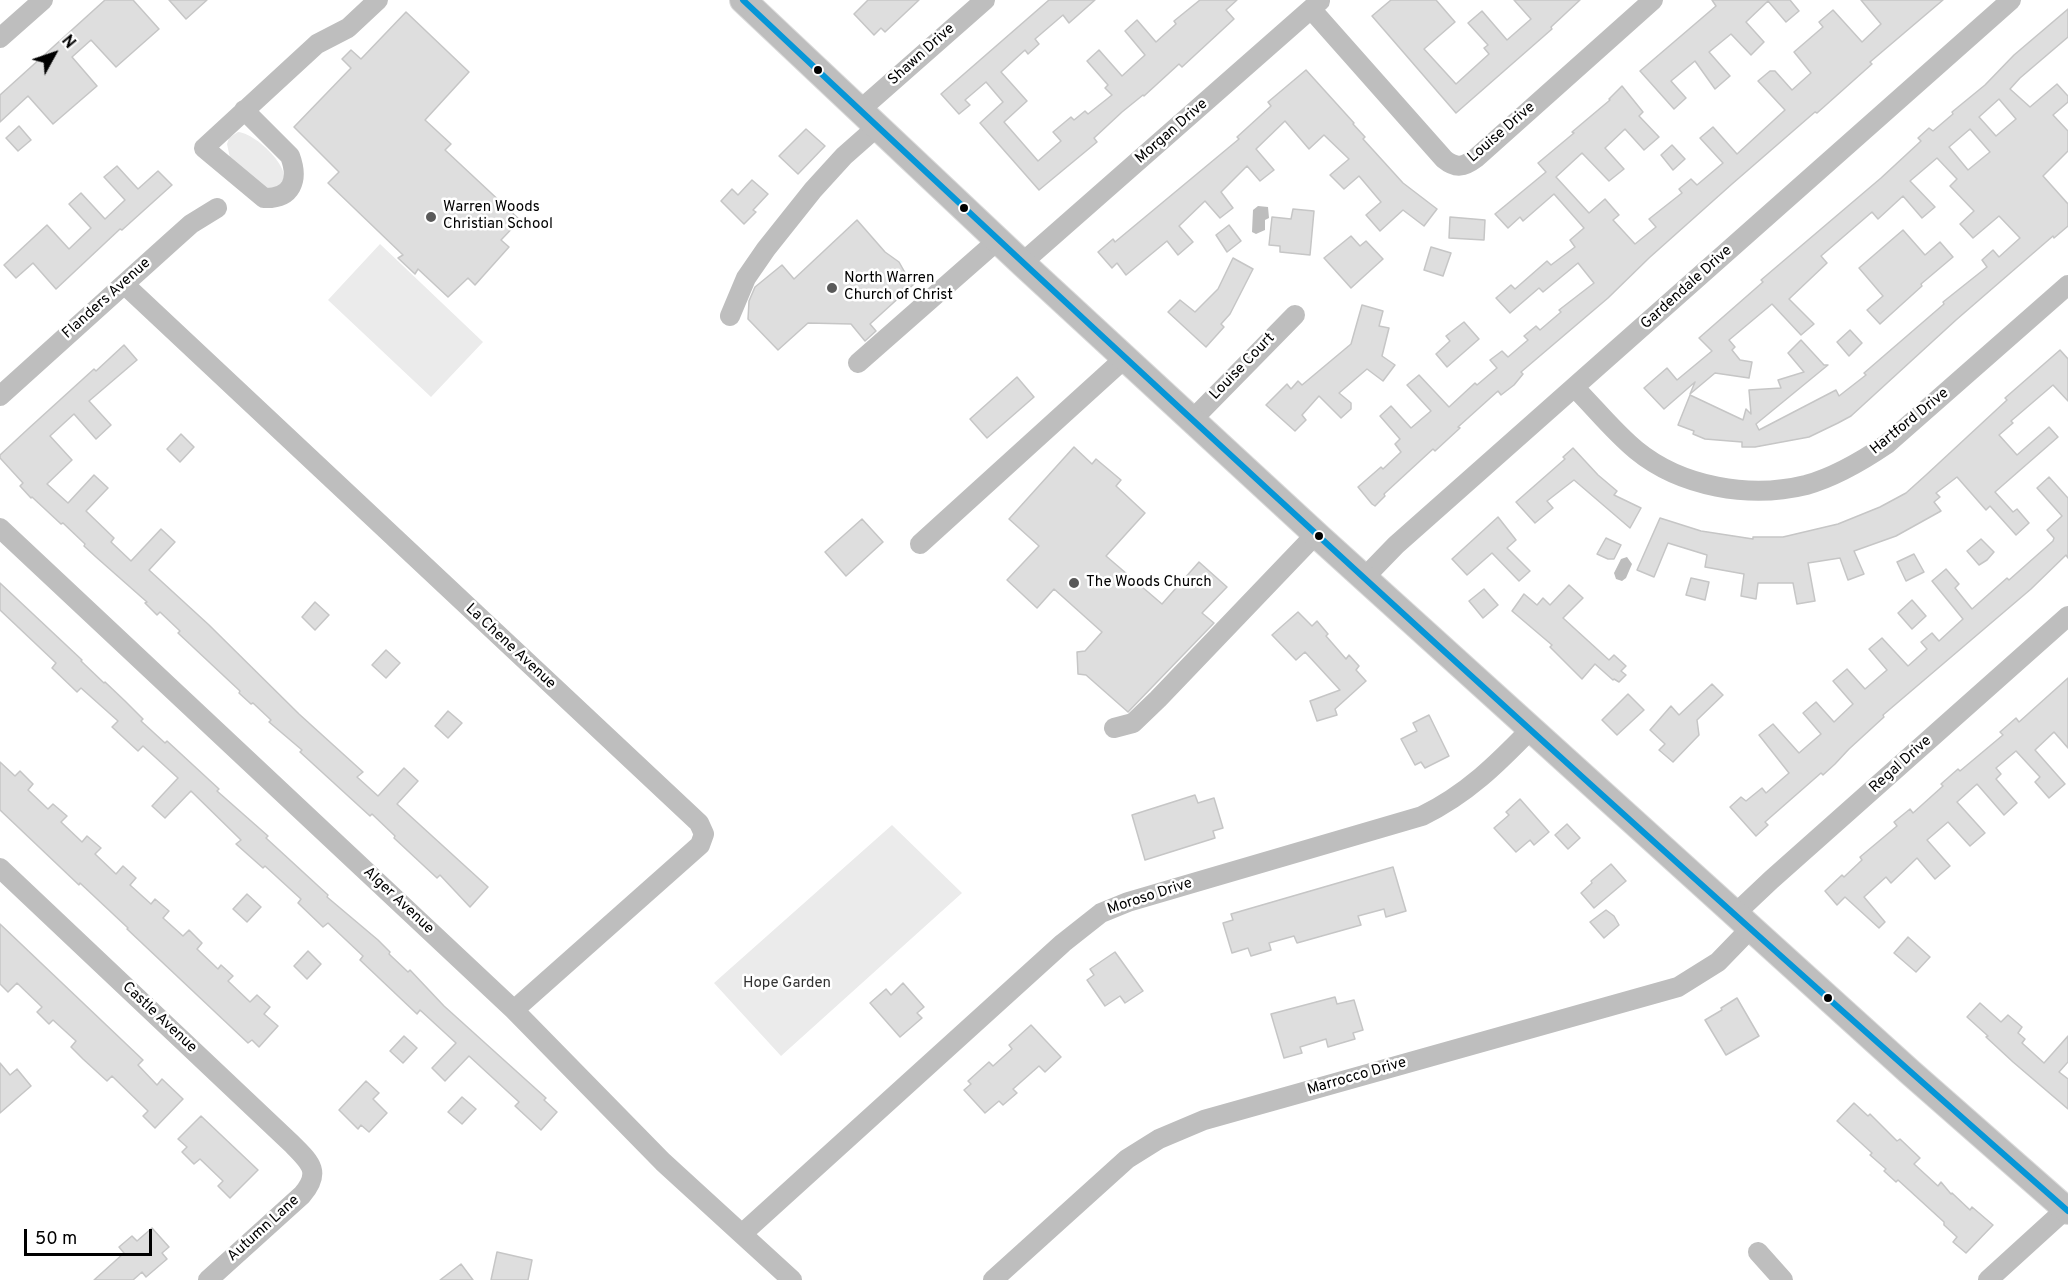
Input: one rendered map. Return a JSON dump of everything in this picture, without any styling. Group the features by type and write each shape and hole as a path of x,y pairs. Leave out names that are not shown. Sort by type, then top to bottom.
{"main road":[{"path":"743,0 1022,263 1316,534 1742,922 2067,1210"}],"street":[{"path":"0,38 43,0"},
{"path":"244,110 290,156 294,165 292,185 285,194 278,198 264,198 204,148 244,110 317,44 348,28 378,0"},
{"name":"Shawn Drive","path":"730,316 746,278 766,249 837,164 869,118 985,0"},
{"name":"Louise Drive","path":"1316,4 1444,159 1459,166 1467,165 1476,158 1653,0"},
{"name":"Gardendale Drive","path":"1365,578 1396,545 2011,0"},
{"name":"Morgan Drive","path":"1022,263 1316,4"},
{"name":"Flanders Avenue","path":"0,396 191,224 218,208"},
{"path":"858,363 998,240"},
{"name":"La Chene Avenue","path":"124,284 699,823 704,834 700,845 514,1010"},
{"name":"Hartford Drive","path":"1575,388 1636,450 1678,475 1704,484 1737,488 1770,490 1789,488 1835,474 1863,460 1887,444 2068,285"},
{"name":"Louise Court","path":"1192,420 1295,315"},
{"path":"920,544 1125,358"},
{"name":"Alger Avenue","path":"0,528 514,1010 663,1162 792,1280"},
{"path":"1114,728 1133,723 1158,699 1316,534"},
{"name":"Regal Drive","path":"1742,922 1779,872 2068,616"},
{"name":"Moroso Drive","path":"743,1233 1063,943 1101,913 1128,902 1422,816 1461,795 1503,758 1531,729"},
{"name":"Castle Avenue","path":"0,868 303,1155 313,1173"},
{"name":"Marrocco Drive","path":"993,1280 1127,1159 1159,1139 1204,1120 1678,987 1718,962 1742,922"},
{"name":"Autumn Lane","path":"208,1280 302,1195 309,1186 313,1173"},
{"path":"1988,1280 2067,1210"},
{"path":"1758,1252 1783,1280"}],"green space":[{"path":"238,132 258,142 277,161 283,171 284,180 279,186 266,189 230,158 227,144 229,138"},
{"path":"380,244 483,342 431,397 328,300"},
{"name":"Hope Garden","path":"892,825 962,893 781,1056 714,983"}],"shaded area":[{"path":"1258,206 1268,207 1269,218 1265,220 1265,230 1256,234 1252,232 1253,210"},
{"path":"1627,557 1632,564 1626,578 1622,581 1616,579 1614,573 1621,559"}],"building":[{"path":"105,0 133,0 159,29 116,67 91,40 72,57 97,86 53,124 28,96 0,122 0,95"},
{"path":"169,0 207,0 186,19"},
{"path":"868,0 919,0 885,32 881,28 874,35 854,14"},
{"path":"1049,0 1095,0 1069,23 1063,15 1035,39 1039,44 1028,54 1025,50 1001,72 1027,101 1004,122 1038,161 1061,141 1053,132 1071,117 1074,120 1085,111 1088,114 1112,95 1105,88 1108,85 1087,61 1099,50 1122,76 1145,55 1125,31 1137,20 1156,42 1176,24 1174,21 1200,0 1237,0 1226,10 1234,19 1182,67 1179,64 1144,96 1122,112 1094,138 1097,142 1039,190 980,123 1003,102 986,82 965,100 970,105 959,114 941,94"},
{"path":"1391,0 1436,0 1455,22 1424,49 1456,84 1489,54 1484,48 1488,45 1468,23 1482,11 1507,40 1531,19 1514,0 1580,0 1551,27 1552,29 1456,113 1372,16"},
{"path":"1712,0 1790,0 1799,11 1786,22 1768,1 1746,22 1764,42 1751,55 1731,34 1709,52 1730,76 1715,89 1695,61 1671,81 1686,98 1674,109 1640,71 1716,6"},
{"path":"1861,0 1943,0 1870,62 1872,64 1817,113 1815,112 1732,184 1608,298 1521,372 1523,374 1514,385 1501,395 1498,391 1435,451 1433,449 1384,494 1385,496 1375,506 1372,504 1358,487 1381,467 1383,469 1401,452 1395,444 1400,439 1380,416 1391,406 1411,428 1431,411 1407,385 1419,375 1449,407 1475,383 1477,385 1497,368 1490,360 1502,351 1508,357 1528,340 1524,336 1536,326 1540,330 1561,312 1559,310 1594,283 1578,263 1543,292 1539,288 1510,313 1496,298 1511,285 1515,289 1547,261 1551,265 1575,247 1570,240 1584,228 1554,194 1523,221 1520,217 1508,228 1495,214 1546,172 1538,163 1610,100 1622,86 1643,112 1639,116 1659,137 1644,150 1625,129 1605,148 1624,169 1609,181 1582,153 1556,177 1589,213 1605,199 1619,215 1613,220 1635,244 1656,227 1649,219 1682,193 1679,189 1691,179 1697,185 1723,163 1700,138 1713,127 1737,154 1785,110 1758,81 1770,71 1775,71 1792,90 1811,73 1794,52 1823,27 1819,22 1833,10 1862,42 1881,24"},
{"path":"2068,9 2068,37 2010,89 2030,107 2057,84 2068,96 2068,102 2053,115 2068,131 2068,151 2043,176 2068,204 2068,226 2054,238 2053,236 1956,320 1851,416 1838,423 1809,437 1755,447 1742,447 1742,442 1705,439 1693,434 1694,431 1678,425 1690,395 1743,420 1746,409 1751,414 1749,390 1781,388 1778,380 1804,372 1788,353 1801,340 1824,365 1828,365 1756,424 1759,430 1836,390 1839,396 1866,375 1864,373 1944,304 1943,302 1987,267 1982,260 1993,250 1999,257 2020,238 1999,216 1973,238 1960,224 1974,211 1950,186 1957,179 1937,158 1910,181 1935,207 1922,218 1903,196 1878,219 1872,212 1821,256 1827,263 1789,299 1814,324 1801,335 1772,304 1729,340 1735,347 1732,350 1740,360 1752,362 1749,378 1715,373 1690,394 1695,382 1664,409 1644,388 1667,368 1677,380 1712,351 1699,338 1763,282 1761,280 1881,178 1921,141 1918,138 1929,128 1933,131 1953,114 1952,112 1985,85 2014,55","holes":["1999,99 2016,119 1996,136 1979,117","1970,129 1990,152 1968,170 1949,147"]},
{"path":"406,12 469,72 425,120 451,144 445,150 520,220 501,240 509,247 475,285 468,278 448,297 418,269 415,274 398,258 403,255 328,183 339,172 294,127 351,68 342,59 351,50 361,59"},
{"path":"1306,70 1354,123 1365,137 1363,139 1403,183 1437,209 1424,226 1403,210 1380,231 1366,215 1381,202 1359,176 1344,189 1330,175 1349,159 1324,135 1309,149 1285,121 1256,149 1274,170 1260,181 1247,166 1221,192 1233,208 1220,218 1205,201 1179,226 1193,242 1178,255 1167,241 1126,275 1117,263 1112,268 1098,252 1113,239 1115,242 1239,139 1237,137 1271,106 1268,102"},
{"path":"19,126 31,140 18,151 6,138"},
{"path":"806,129 825,146 798,174 779,156"},
{"path":"1672,145 1685,159 1673,170 1661,155"},
{"path":"117,166 138,189 158,171 172,185 122,230 120,229 56,289 33,263 16,278 4,265 47,225 69,249 91,228 69,204 81,193 105,219 125,200 104,177"},
{"path":"752,180 768,194 753,210 756,212 744,224 721,201 732,189 738,195"},
{"path":"1293,209 1314,211 1310,255 1280,252 1280,246 1269,245 1272,217 1291,219"},
{"path":"1450,217 1485,220 1484,240 1449,238"},
{"name":"North Warren Church of Christ","path":"857,220 885,252 899,262 914,284 870,324 876,331 865,341 851,324 808,323 778,350 748,319 749,301 755,287 782,265 794,279"},
{"path":"1229,225 1241,241 1227,252 1216,235"},
{"path":"1903,230 1925,255 1940,242 1953,257 1880,324 1867,310 1883,296 1859,268"},
{"path":"1351,236 1360,246 1366,241 1383,259 1351,288 1324,258"},
{"path":"1431,247 1451,253 1443,276 1424,270"},
{"path":"1233,258 1253,269 1230,314 1221,324 1224,327 1206,347 1168,312 1180,300 1195,312 1218,289"},
{"path":"1362,305 1383,311 1379,326 1389,328 1382,356 1395,365 1383,381 1367,369 1339,393 1351,403 1351,409 1341,418 1319,396 1302,415 1306,420 1295,431 1266,405 1287,384 1291,389 1298,381 1302,385 1351,344"},
{"path":"1464,322 1479,339 1447,367 1436,354 1450,341 1446,336"},
{"path":"1850,330 1862,343 1849,356 1837,342"},
{"path":"124,345 137,360 89,401 111,425 96,439 74,414 50,436 72,460 47,484 68,503 94,475 108,488 86,511 114,538 111,542 131,561 161,529 175,542 149,570 363,772 357,777 378,796 404,768 418,781 397,804 488,887 470,907 440,875 437,878 372,814 370,816 300,752 302,750 269,722 271,720 253,703 251,704 239,693 240,691 178,633 180,631 160,612 157,615 145,603 147,602 84,546 85,544 63,523 61,524 31,498 20,486 23,483 0,458 0,455 28,429"},
{"path":"2060,350 2068,359 2068,401 2053,385 2011,421 2013,423 1999,435 2017,455 2049,427 2058,437 1995,492 2013,512 2017,509 2029,523 2016,535 1990,506 1986,510 1957,477 1936,493 1940,497 1934,502 1941,511 1896,536 1854,551 1864,574 1848,580 1840,558 1808,563 1815,601 1797,604 1793,583 1758,583 1756,599 1741,596 1744,574 1705,567 1707,555 1668,543 1654,577 1637,570 1660,518 1701,531 1753,539 1753,537 1783,537 1838,524 1880,507 1906,493 2007,400 2005,398"},
{"path":"1017,377 1034,397 987,438 970,419"},
{"path":"181,434 194,447 180,462 167,449"},
{"name":"The Woods Church","path":"1074,447 1092,464 1096,459 1121,480 1116,486 1145,513 1106,556 1162,604 1199,562 1227,587 1202,613 1214,623 1128,712 1086,675 1078,674 1077,652 1085,651 1102,632 1054,589 1037,608 1007,580 1039,546 1009,519"},
{"path":"1573,448 1598,475 1617,491 1614,495 1641,508 1630,528 1574,480 1547,501 1553,508 1535,523 1516,502 1565,459 1563,457"},
{"path":"2049,477 2068,498 2068,558 2066,555 2031,589 1883,715 1884,717 1823,775 1821,773 1765,822 1768,825 1756,836 1730,807 1741,797 1746,801 1762,788 1766,793 1789,773 1759,735 1773,724 1799,753 1821,734 1803,713 1816,702 1834,722 1853,704 1833,681 1847,669 1865,689 1887,670 1869,649 1882,638 1908,666 1927,649 1921,642 1932,633 1939,641 1963,619 1932,581 1946,569 1959,584 1955,588 1972,609 2053,541 2054,538 2047,530 2062,516 2037,488"},
{"path":"1498,517 1516,540 1507,548 1530,571 1519,581 1492,553 1467,575 1452,559"},
{"path":"862,519 883,542 846,576 825,552"},
{"path":"1606,538 1621,545 1614,559 1597,554"},
{"path":"1981,539 1994,552 1979,565 1967,551"},
{"path":"1914,554 1924,572 1906,581 1897,562"},
{"path":"1691,578 1709,582 1705,600 1686,595"},
{"path":"0,583 125,701 143,719 141,721 165,743 167,741 219,789 217,791 268,836 266,838 328,895 327,897 378,940 390,952 389,954 408,972 410,970 444,1006 546,1098 544,1100 557,1112 541,1130 515,1106 519,1102 469,1056 445,1081 432,1068 456,1043 420,1010 417,1014 360,960 363,956 328,923 323,927 298,903 301,899 265,866 263,868 236,844 241,840 191,791 165,818 152,806 178,778 143,746 138,751 112,727 118,721 81,688 77,692 52,668 56,663 0,610"},
{"path":"1569,585 1583,598 1563,618 1609,660 1614,655 1626,666 1621,671 1626,675 1619,682 1613,680 1595,664 1582,679 1550,647 1552,645 1512,611 1524,594 1537,605 1543,598 1550,605"},
{"path":"1484,589 1498,605 1483,618 1469,601"},
{"path":"1912,600 1926,616 1912,629 1898,613"},
{"path":"315,602 329,615 315,630 302,617"},
{"path":"1298,612 1312,626 1317,621 1328,634 1326,636 1346,659 1349,655 1359,666 1356,670 1366,681 1335,709 1337,715 1317,721 1310,701 1340,690 1305,652 1296,660 1272,635"},
{"path":"386,650 400,663 386,678 372,665"},
{"path":"2068,678 2068,748 2054,732 2035,750 2065,784 2049,798 2035,782 2040,777 2016,751 1996,768 2001,774 1996,779 2017,803 2004,815 1977,784 1957,802 1985,833 1970,846 1948,822 1927,840 1950,866 1935,879 1917,858 1891,883 1886,877 1864,897 1885,922 1879,928 1845,897 1837,905 1825,891 1842,875 1844,877 1862,860 1860,857 1897,826 1894,822 1910,809 1913,813 1958,769 1960,771 2003,735 2000,732 2016,718 2019,722"},
{"path":"1712,684 1723,695 1697,720 1699,735 1673,762 1659,750 1665,744 1650,730 1671,706 1679,715"},
{"path":"1628,694 1644,710 1617,735 1602,720"},
{"path":"448,711 462,723 448,738 435,726"},
{"path":"1429,715 1449,756 1425,768 1421,762 1415,765 1401,739 1417,731 1413,723"},
{"path":"0,762 15,776 20,771 33,784 28,790 48,809 53,804 67,816 61,822 82,842 87,836 101,848 95,854 116,874 123,866 136,878 130,885 151,904 155,899 169,911 163,918 183,936 189,930 202,943 197,949 218,969 221,965 233,976 228,981 250,1002 257,995 270,1007 264,1014 278,1026 259,1047 252,1040 248,1043 0,810"},
{"path":"1195,795 1198,803 1214,798 1223,828 1213,831 1215,838 1145,860 1132,815"},
{"path":"1520,799 1549,832 1534,845 1530,840 1516,852 1494,828 1509,815 1506,812"},
{"path":"1567,824 1580,838 1568,849 1555,835"},
{"path":"1611,864 1626,881 1594,908 1581,893"},
{"path":"1393,867 1406,911 1386,917 1384,909 1358,916 1361,925 1297,943 1294,936 1269,943 1271,950 1251,956 1248,948 1232,953 1223,923 1233,920 1231,914"},
{"path":"247,894 261,907 247,922 233,909"},
{"path":"1606,910 1614,916 1619,925 1604,938 1590,922"},
{"path":"0,924 143,1060 138,1065 157,1085 162,1079 183,1099 155,1128 143,1116 148,1111 112,1076 107,1081 83,1059 71,1047 76,1041 53,1020 49,1024 37,1012 42,1007 17,983 8,992 0,984"},
{"path":"1908,937 1930,957 1916,972 1894,953"},
{"path":"308,951 321,964 307,979 294,966"},
{"path":"1115,952 1143,991 1125,1003 1120,996 1105,1006 1087,980 1094,975 1090,969"},
{"path":"903,983 924,1007 917,1013 922,1018 900,1037 870,1003 886,989 891,995"},
{"path":"1335,997 1337,1004 1354,1000 1363,1030 1353,1033 1355,1039 1328,1047 1326,1039 1300,1047 1302,1053 1284,1058 1271,1014"},
{"path":"1737,998 1759,1036 1726,1055 1705,1020"},
{"path":"1980,1003 2001,1022 2008,1015 2022,1027 2018,1033 2025,1039 2022,1043 2044,1063 2068,1036 2068,1062 2059,1072 2068,1079 2068,1109 2013,1062 1967,1017"},
{"path":"1031,1025 1061,1057 1045,1072 1039,1066 1013,1089 1017,1093 1003,1105 999,1101 985,1113 964,1090 971,1084 968,1081 989,1062 993,1066 1012,1049 1009,1045"},
{"path":"404,1036 417,1048 403,1063 390,1051"},
{"path":"0,1063 10,1075 17,1069 31,1086 0,1113"},
{"path":"366,1081 379,1093 373,1099 387,1113 369,1132 361,1125 358,1129 339,1110"},
{"path":"462,1097 476,1109 462,1124 448,1112"},
{"path":"1854,1103 1920,1158 1914,1164 1938,1186 1941,1182 1970,1210 1972,1207 1993,1225 1966,1253 1953,1242 1957,1237 1944,1225 1944,1222 1898,1180 1896,1182 1884,1171 1886,1169 1870,1155 1872,1153 1837,1121"},
{"path":"201,1116 258,1170 230,1198 218,1186 223,1181 200,1159 194,1164 182,1152 187,1147 178,1139"},
{"path":"152,1228 169,1247 162,1253 167,1259 146,1277 142,1272 133,1280 94,1280 124,1253 119,1247 132,1236 137,1241"},
{"path":"497,1252 532,1260 528,1280 491,1280"},
{"path":"461,1264 473,1280 440,1280"}],"transit line":[{"path":"743,0 1070,307 1400,611 1733,913 2068,1211"}],"place":[{"name":"Warren Woods Christian School","path":"431,217"},
{"name":"North Warren Church of Christ","path":"832,288"},
{"name":"The Woods Church","path":"1074,583"}]}
